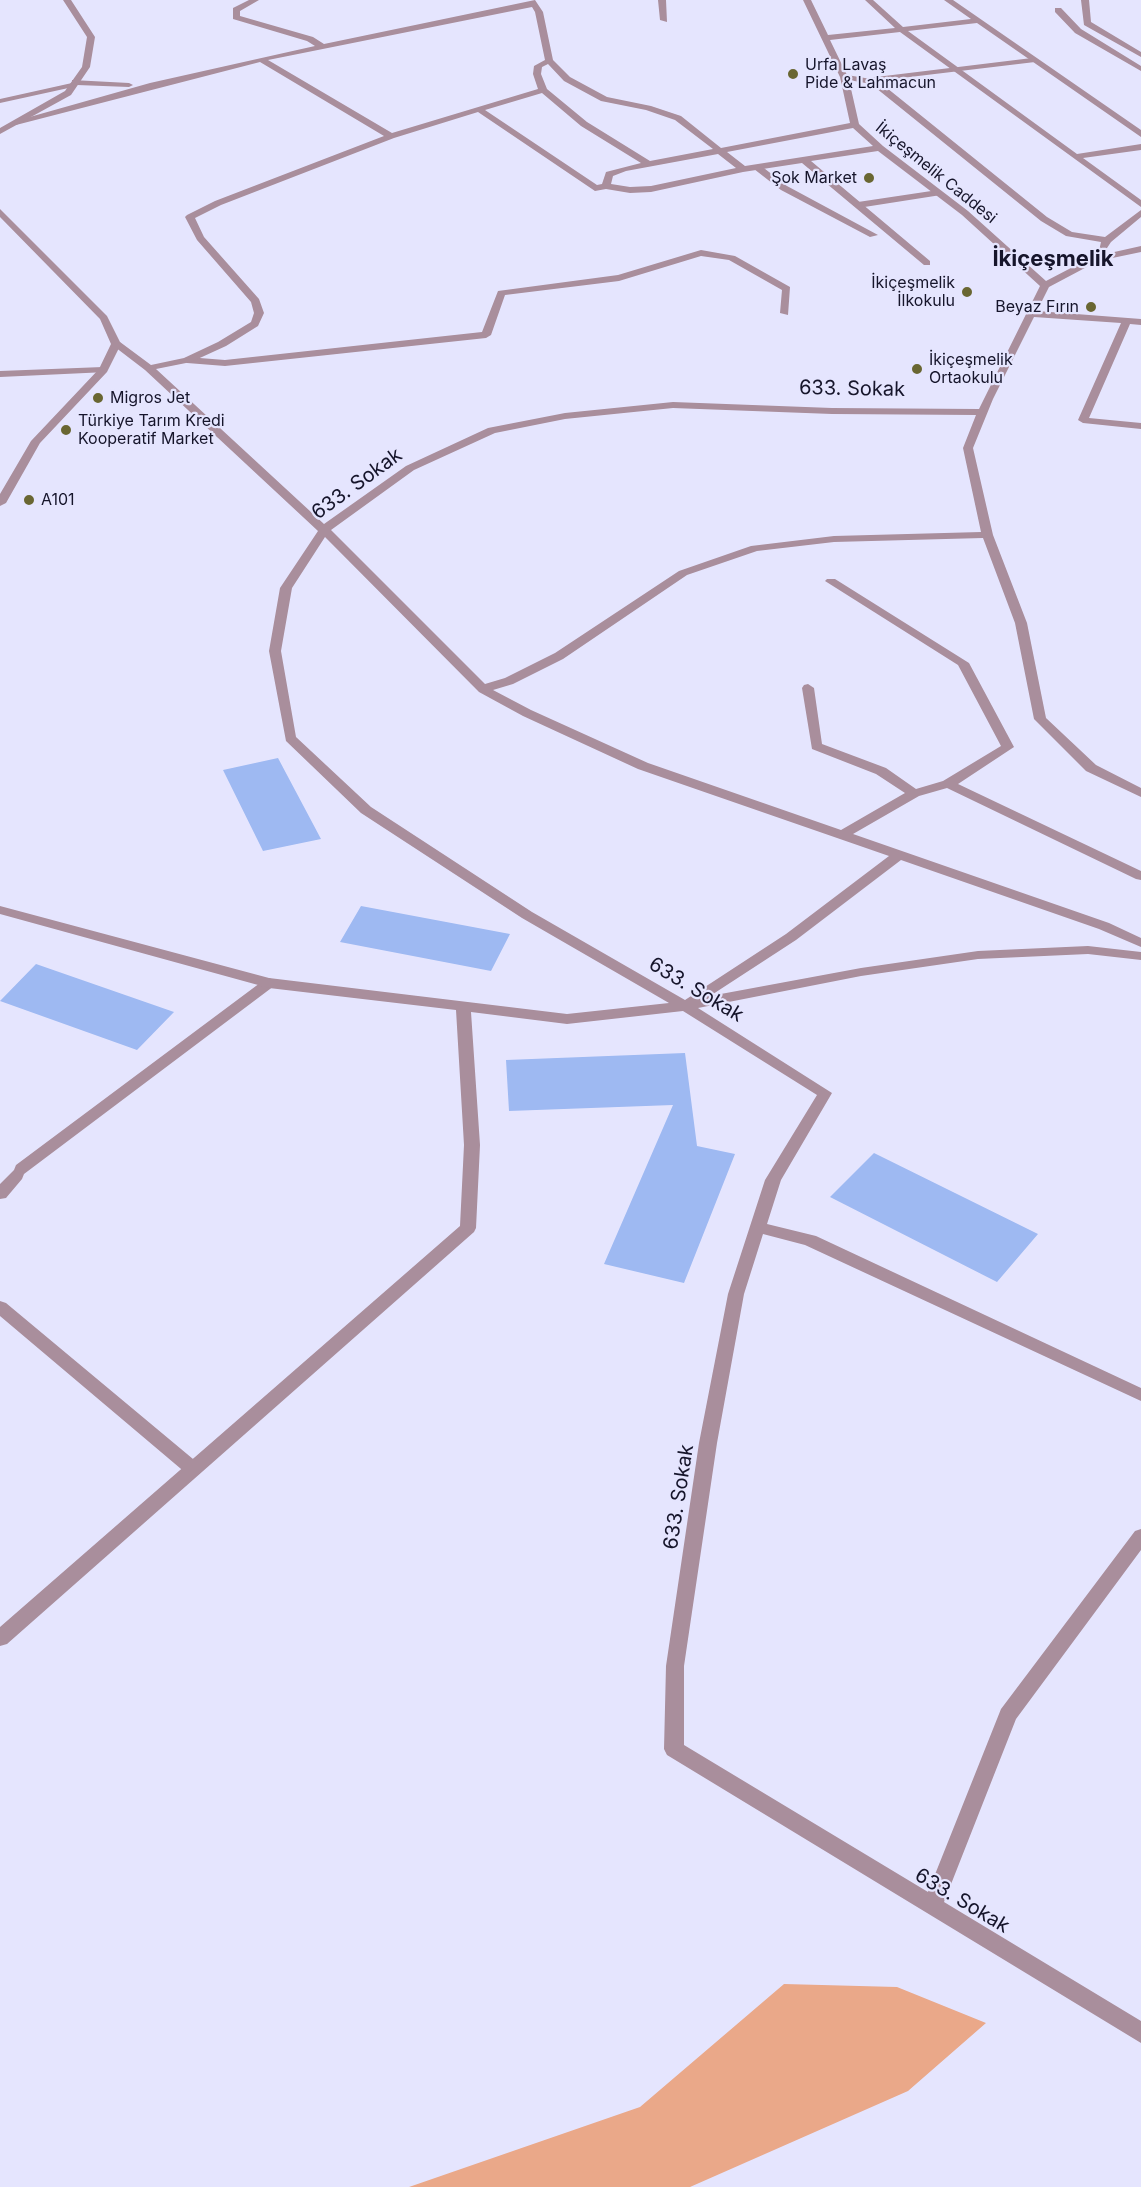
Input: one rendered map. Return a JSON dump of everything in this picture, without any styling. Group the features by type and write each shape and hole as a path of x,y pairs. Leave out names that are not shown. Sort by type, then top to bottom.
{"street":[{"path":"0,131 68,93 86,67 90,37 67,0"},
{"path":"255,0 237,10 234,16 241,21 310,39 323,46"},
{"path":"662,0 664,20"},
{"name":"İkiçeşmelik Caddesi","path":"807,0 844,77 855,125 1045,285"},
{"path":"869,0 903,31 954,70 1141,204"},
{"path":"948,0 1141,134"},
{"path":"1085,0 1087,23 1141,55"},
{"path":"16,122 153,84 533,2 539,12 549,62 567,79 604,99 648,108 678,118 743,169"},
{"path":"1058,10 1078,31 1141,69"},
{"path":"826,38 978,21"},
{"path":"261,59 391,136"},
{"path":"844,77 868,80 1032,60"},
{"path":"549,62 538,66 537,74 543,90 584,124 648,164"},
{"path":"868,80 1044,219 1069,234 1107,240"},
{"path":"0,101 74,83 113,86 153,84"},
{"path":"149,368 187,360 242,333 255,324 259,314 256,301 200,238 190,217 218,203 391,136 543,90"},
{"path":"478,109 591,187 651,189 743,169 880,148"},
{"path":"606,186 609,174 648,164 855,125"},
{"path":"1075,157 1141,147"},
{"path":"805,161 927,263"},
{"path":"758,167 784,188 873,235"},
{"path":"858,205 938,193"},
{"path":"0,212 104,318 116,344 149,368 324,530 483,689 527,713 643,766 1104,926 1141,943"},
{"path":"1095,259 1107,240 1141,213"},
{"path":"1141,249 1095,259 1045,285 1033,314 983,412 968,448 987,535 1021,623 1040,719 1091,768 1141,794"},
{"path":"187,360 225,363 486,335 501,293 619,278 701,253 732,258 787,289 785,313"},
{"path":"1033,314 1141,322"},
{"path":"1128,321 1083,420 1141,426"},
{"path":"2,497 36,441 103,370 116,344"},
{"path":"0,374 103,370"},
{"name":"633. Sokak","path":"983,412 832,411 673,405 565,416 492,430 410,468 324,530 286,588 275,651 290,738 366,810 527,915 685,1006 825,1093 773,1180 736,1294 708,1443 675,1666 674,1749 1141,2033"},
{"path":"483,689 509,681 560,656 683,573 755,548 834,539 987,535"},
{"path":"831,581 963,663 1008,747 948,784 914,793 842,835"},
{"path":"808,688 816,746 880,771 914,793"},
{"path":"948,784 1141,876"},
{"path":"685,1006 791,938 899,855"},
{"path":"0,910 269,983 567,1019 685,1006 861,972 978,955 1088,950 1141,956"},
{"path":"0,1194 19,1172 269,983"},
{"path":"3,1631 193,1469 468,1228 472,1145 463,1007"},
{"path":"758,1227 810,1240 1141,1395"},
{"path":"0,1307 141,1428 193,1469"},
{"path":"932,1907 1008,1715 1141,1536"}],"shaded area":[{"path":"784,1984 897,1987 986,2023 908,2091 690,2187 409,2187 640,2107"}],"building":[{"path":"278,758 321,839 263,851 223,770"},
{"path":"361,906 510,934 491,971 340,942"},
{"path":"36,964 174,1012 137,1050 0,1001"},
{"path":"685,1053 697,1146 735,1154 684,1283 604,1264 673,1105 509,1111 506,1060"},
{"path":"874,1153 1038,1234 997,1282 830,1197"}],"place":[{"name":"Urfa Lavaş Pide & Lahmacun","path":"793,74"},
{"name":"Şok Market","path":"869,178"},
{"name":"İkiçeşmelik İlkokulu","path":"967,292"},
{"name":"Beyaz Fırın","path":"1091,307"},
{"name":"İkiçeşmelik Ortaokulu","path":"917,369"},
{"name":"Migros Jet","path":"98,398"},
{"name":"Türkiye Tarım Kredi Kooperatif Market","path":"66,430"},
{"name":"A101","path":"29,500"}],"district":[{"name":"İkiçeşmelik","path":"1053,259"}]}
